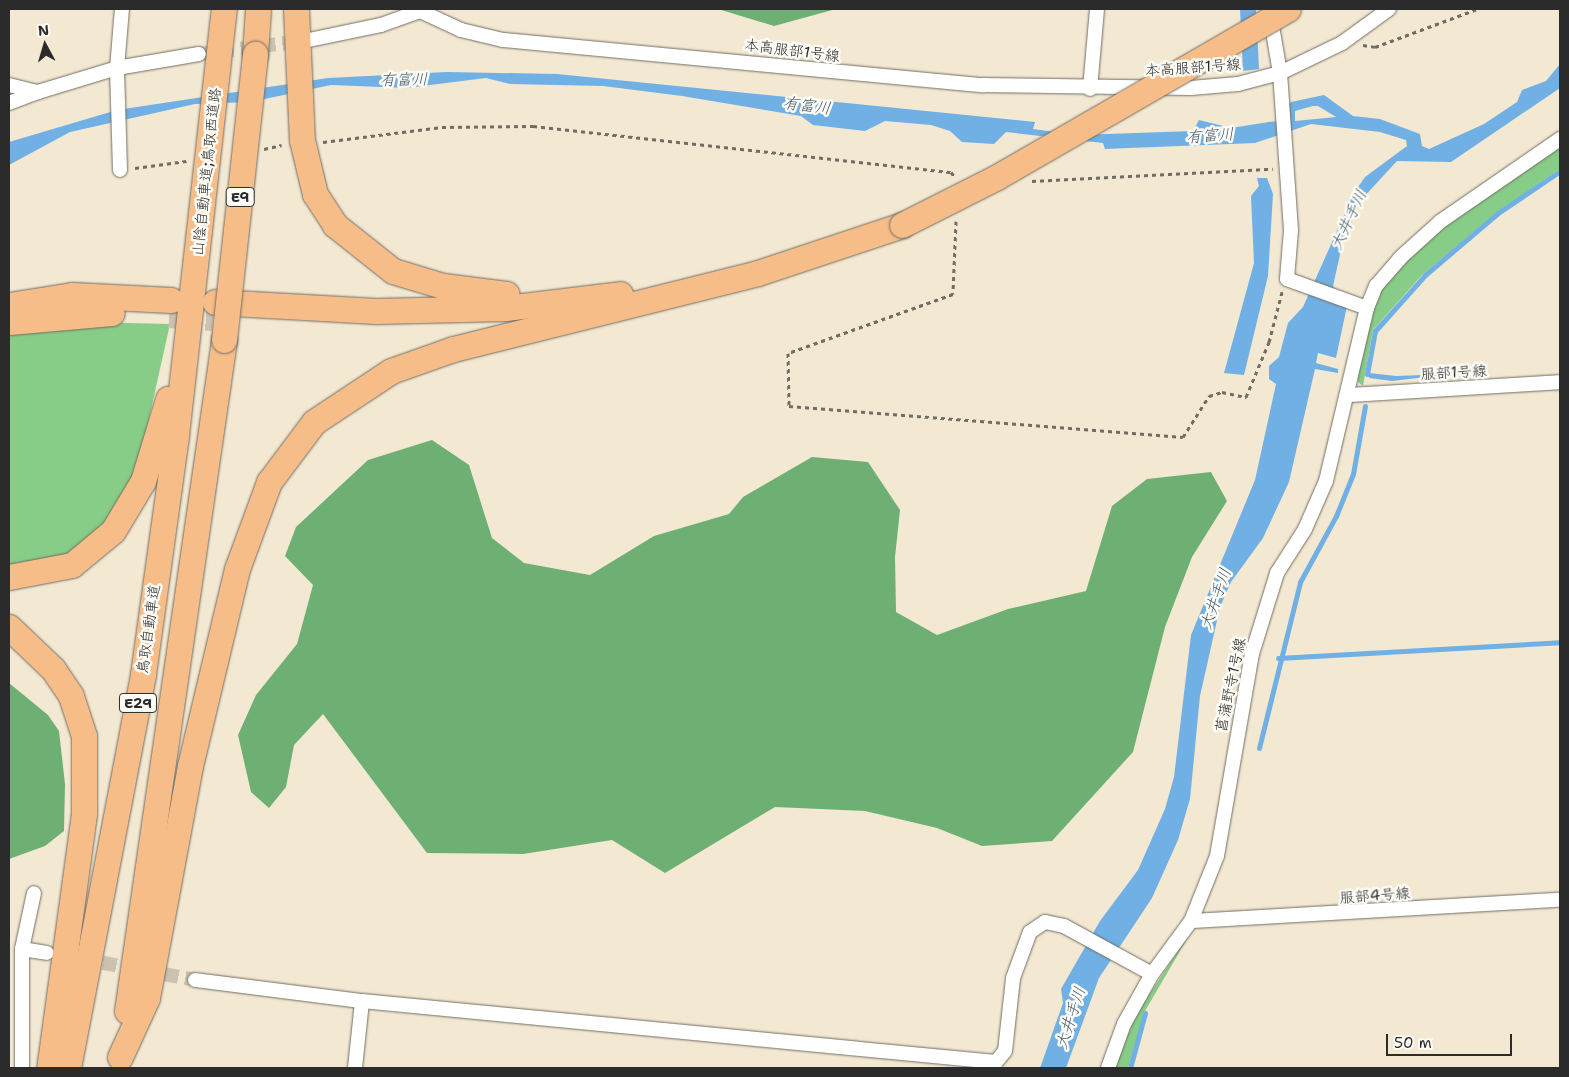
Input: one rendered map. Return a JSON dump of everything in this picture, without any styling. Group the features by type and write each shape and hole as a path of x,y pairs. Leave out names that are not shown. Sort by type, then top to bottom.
{"highway":[{"name":"山陰自動車道;鳥取西道路","path":"187,335 198,254 198,158 209,57 224,9"},
{"name":"E9","path":"224,340 255,54 258,9"},
{"path":"296,9 302,45 315,194 334,225 393,271 492,294 633,292"},
{"path":"546,324 362,326 214,310 376,311 505,308 633,292 754,265 899,221 1085,117 1268,9"},
{"path":"119,1063 147,998 171,858 216,653 238,569 269,482 314,422 391,371 546,324 758,273 899,221 1040,153 1288,9"},
{"path":"9,577 57,571 86,557 113,531 133,503 167,403 198,254"},
{"path":"9,305 72,295 170,308 93,312 9,322"},
{"name":"鳥取自動車道","path":"68,1068 143,674 187,335"},
{"name":"E29","path":"119,1063 224,340"},
{"path":"9,627 53,669 72,696 84,736 84,814 49,1068"}],"street":[{"path":"120,170 117,68 122,9"},
{"path":"1090,89 1097,9"},
{"path":"1268,9 1280,78 1293,282 1362,307"},
{"name":"本高服部1号線","path":"302,45 381,25 418,10 461,30 503,40 644,50 870,76 1090,89 1191,88 1280,78 1342,43 1389,9"},
{"path":"9,103 38,92 117,68 209,57"},
{"path":"9,85 38,92"},
{"name":"菖蒲野寺1号線","path":"1108,1068 1124,1024 1152,974 1191,921 1223,834 1236,731 1274,582 1326,481 1349,395 1362,307 1376,286 1400,258 1441,221 1560,140"},
{"name":"服部1号線","path":"1349,395 1560,382"},
{"path":"22,1068 22,949 34,893"},
{"name":"服部4号線","path":"1191,921 1560,900"},
{"path":"195,980 362,1000 996,1062 1005,1051 1013,978 1030,932 1044,922 1064,926 1152,974"},
{"path":"22,949 47,953"},
{"path":"355,1068 362,1000"}],"path":[{"path":"1342,43 1375,47 1477,9"},
{"path":"309,142 442,127 533,126 783,155"},
{"path":"120,170 198,158"},
{"path":"956,210 953,294 788,353 789,406 1183,437 1209,396 1222,392 1246,397 1269,342 1274,313 1293,282"}],"green space":[{"path":"718,9 836,9 774,26"},
{"path":"1560,145 1560,169 1496,213 1422,275 1373,330 1363,386 1358,382 1356,373 1372,306 1388,279 1448,221"},
{"path":"86,322 170,324 140,459 119,506 83,546 55,560 9,566 9,331"},
{"path":"432,440 469,465 492,538 524,563 590,575 654,536 729,514 743,497 812,457 868,462 900,510 895,557 896,612 937,635 1008,609 1086,591 1112,506 1147,479 1211,472 1227,501 1192,557 1165,627 1133,752 1052,841 982,846 937,828 865,811 775,807 665,873 612,840 523,854 427,853 323,714 294,745 286,787 269,808 251,792 238,735 256,695 297,644 313,585 285,556 296,527 368,460"},
{"path":"9,683 48,715 59,731 65,784 64,831 45,846 9,859"},
{"path":"1194,927 1145,1011 1128,1068 1112,1068 1129,1025"}],"water":[{"path":"1240,9 1256,9 1259,69 1243,71"},
{"path":"1560,64 1560,88 1451,162 1397,161 1361,200 1343,241 1333,286 1347,306 1336,358 1318,353 1316,363 1338,369 1338,373 1315,369 1289,482 1263,538 1231,582 1220,607 1200,696 1190,799 1178,840 1152,898 1099,978 1066,1068 1040,1068 1063,1003 1061,989 1100,921 1138,870 1165,809 1174,777 1191,635 1255,480 1276,384 1269,379 1269,366 1279,357 1288,323 1303,307 1354,193 1365,177 1407,146 1406,140 1380,132 1311,124 1255,143 1105,149 1103,143 1006,132 994,144 962,142 950,131 931,125 885,121 865,131 813,125 801,116 682,96 603,86 510,84 486,78 406,88 331,85 250,102 195,104 70,132 9,165 9,142 117,110 328,78 447,72 557,74 1035,122 1033,129 1078,135 1193,131 1199,120 1231,128 1276,121 1291,102 1324,95 1353,116 1380,119 1420,134 1422,146 1429,149 1484,124 1517,102 1522,90 1546,81","holes":["1318,106 1336,117 1295,121 1295,111"]},
{"path":"1257,178 1267,178 1273,194 1268,276 1244,375 1224,373 1254,263 1251,196 1259,186"},
{"path":"1369,373 1396,376 1451,374 1392,381 1369,378"}],"waterway":[{"path":"1367,374 1375,331 1425,275 1498,213 1560,171"},
{"path":"1259,748 1300,582 1336,516 1353,474 1365,406"},
{"path":"1278,658 1560,642"},
{"path":"1130,1068 1145,1013"}],"tunnel":[{"path":"199,54 302,41"},
{"path":"169,315 213,318"},
{"path":"82,959 195,980"}],"water label":[{"name":"有富川","path":"404,80"},
{"name":"有富川","path":"807,106"},
{"name":"有富川","path":"1210,136"},
{"name":"大井手川","path":"1349,220"},
{"name":"大井手川","path":"1216,599"},
{"name":"大井手川","path":"1071,1018"}]}
